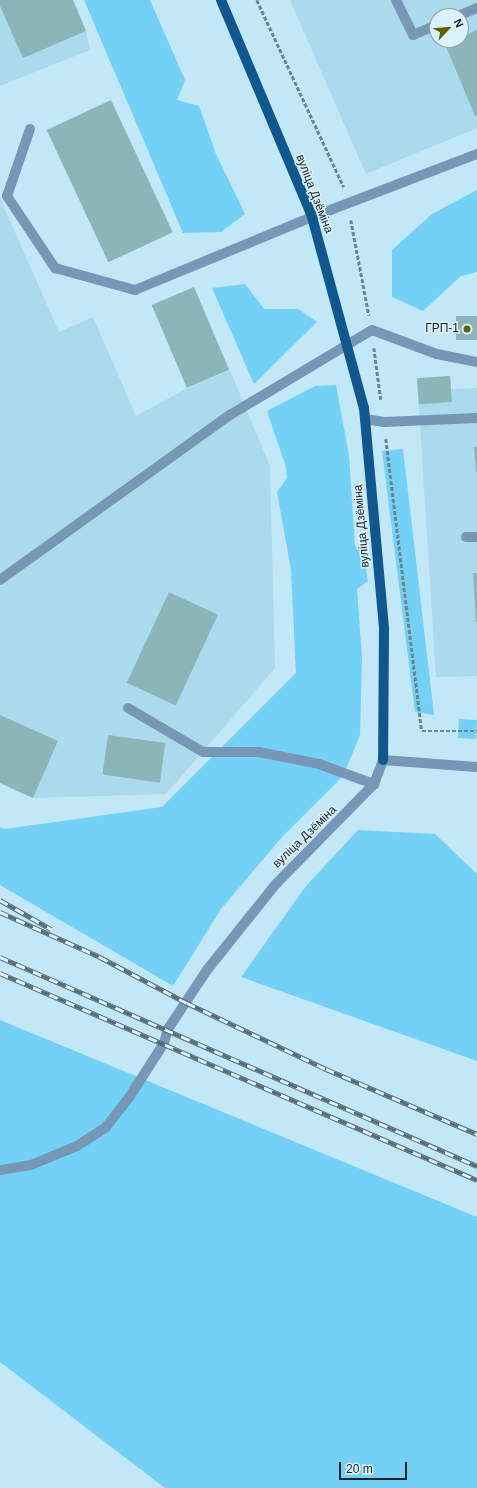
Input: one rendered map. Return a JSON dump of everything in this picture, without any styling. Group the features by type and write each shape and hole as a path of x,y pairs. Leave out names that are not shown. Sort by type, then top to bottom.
{"main road":[{"name":"вуліца Дзёміна","path":"221,0 312,217 365,419 384,629 383,760"}],"street":[{"path":"396,0 412,35 429,28"},
{"path":"30,129 7,196 55,268 135,290 312,217 477,154"},
{"path":"0,580 230,415 372,330 438,354 477,362"},
{"path":"365,419 384,422 477,418"},
{"path":"466,537 477,537"},
{"path":"128,708 203,752 259,752 319,764 374,784"},
{"path":"383,760 477,767"},
{"name":"вуліца Дзёміна","path":"0,1170 31,1165 77,1146 106,1126 130,1096 164,1043 168,1029 207,970 276,884 374,784 383,760"}],"path":[{"path":"257,0 276,39"}],"shaded area":[{"path":"0,0 73,0 86,31 90,50 0,86"},
{"path":"84,0 150,0 185,80 177,100 199,106 216,154 245,214 221,232 183,233"},
{"path":"290,0 477,0 477,128 366,174"},
{"path":"477,190 477,272 461,276 423,311 392,297 392,250 432,214"},
{"path":"0,198 59,332 93,317 136,416 188,388 230,370 270,466 275,668 166,794 33,798 0,783"},
{"path":"245,284 264,309 298,309 317,322 254,384 212,288"},
{"path":"450,376 451,389 477,388 477,676 436,677 417,378"},
{"path":"336,385 349,456 355,546 363,551 368,581 357,589 362,657 360,735 343,776 282,837 221,909 173,986 0,885 0,827 5,829 162,807 296,673 291,570 277,492 287,478 286,467 267,411 315,386"},
{"path":"403,449 434,715 415,712 382,451"},
{"path":"459,719 477,720 476,739 458,738"},
{"path":"358,830 435,834 477,874 477,1061 241,977 306,886"},
{"path":"0,1020 477,1217 477,1488 165,1488 0,1362"}],"building":[{"path":"0,0 73,0 86,31 23,58 0,6"},
{"path":"477,30 477,115 475,116 447,48 469,48 469,34"},
{"path":"111,100 173,232 108,262 47,130"},
{"path":"194,287 229,370 187,388 152,305"},
{"name":"ГРП-1","path":"456,316 477,316 477,340 456,340"},
{"path":"450,376 452,402 419,404 417,378"},
{"path":"474,447 477,447 477,472 476,472"},
{"path":"473,573 477,573 477,622 476,622"},
{"path":"169,592 218,615 176,705 127,683"},
{"path":"0,715 58,741 33,798 0,783"},
{"path":"108,735 165,743 160,783 102,775"}],"railway":[{"path":"0,900 51,929"},
{"path":"0,912 100,957 187,1003 326,1069 477,1134"},
{"path":"0,957 477,1166"},
{"path":"0,973 477,1180"}],"place":[{"name":"ГРП-1","path":"467,329"}]}
